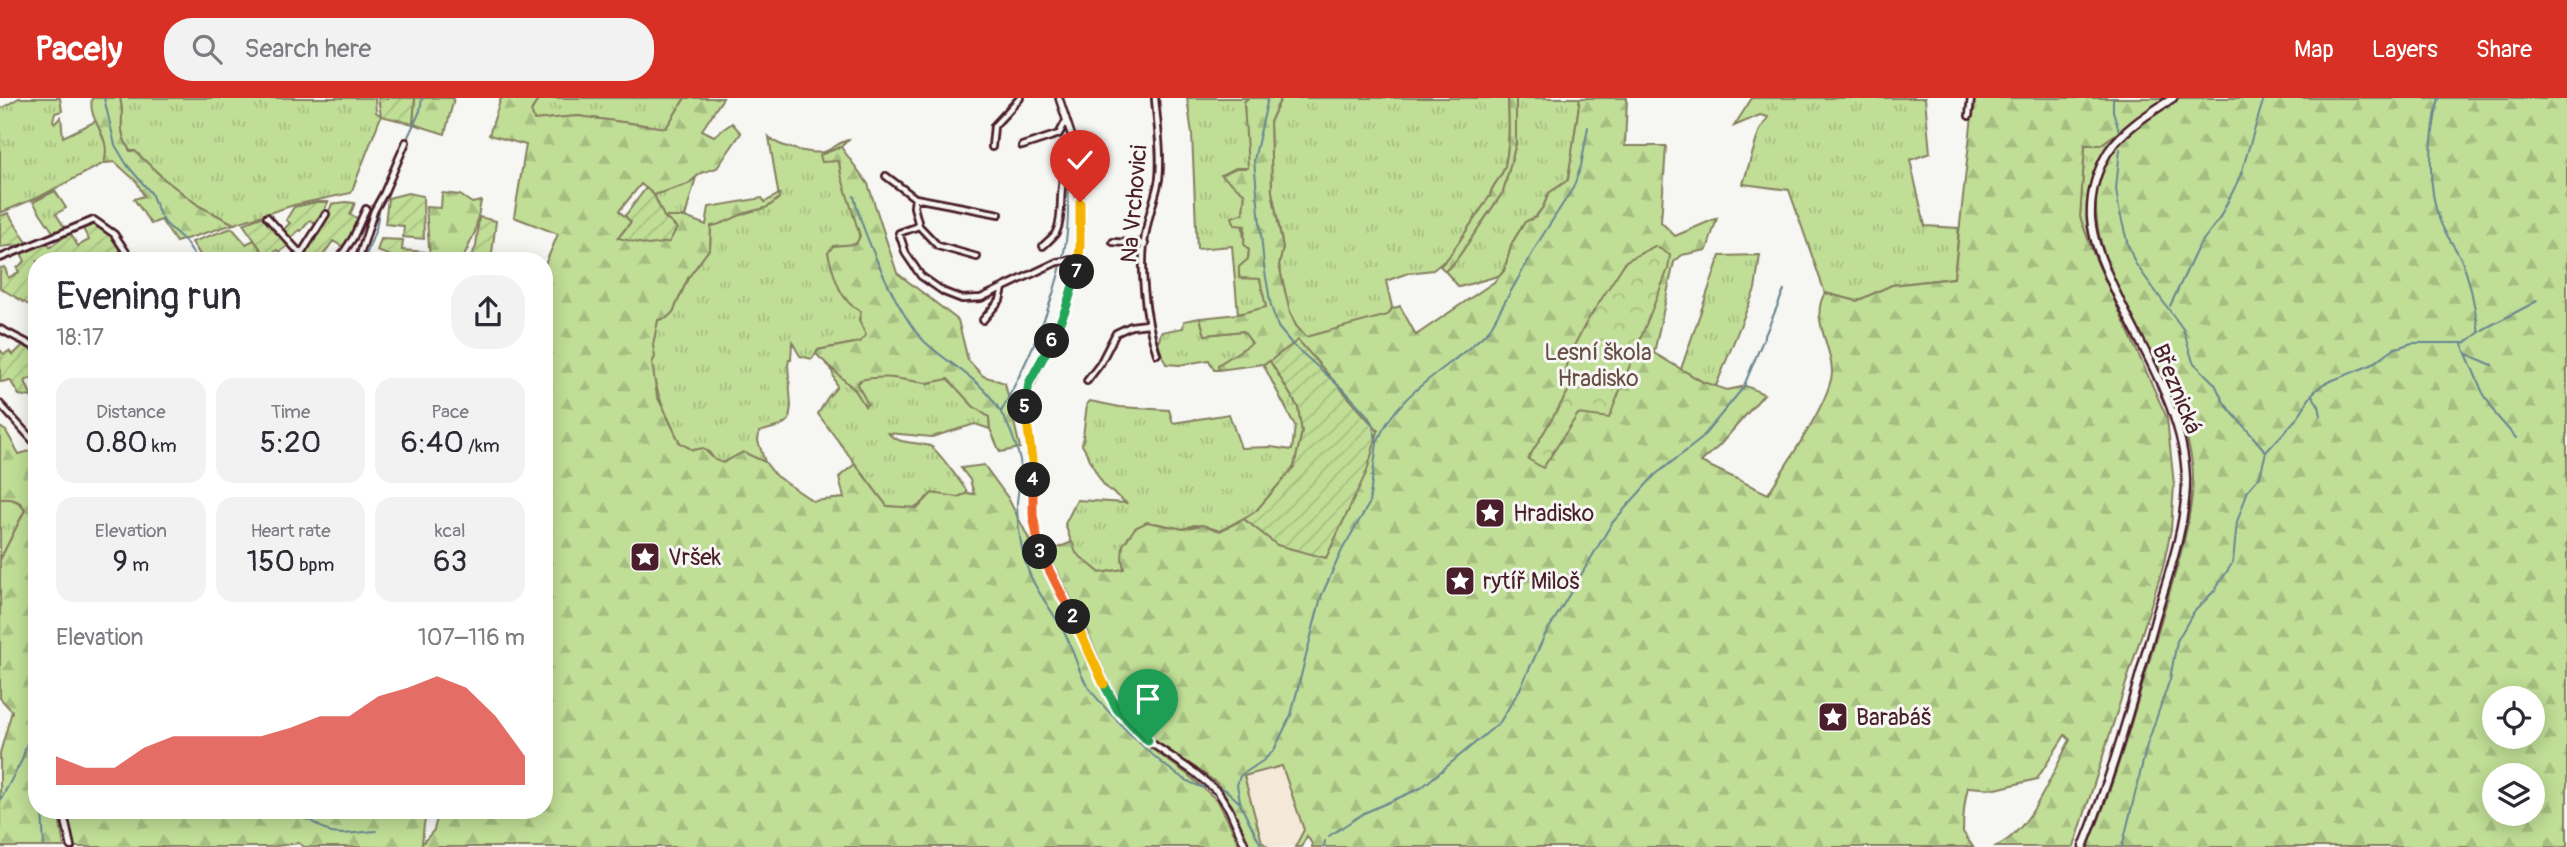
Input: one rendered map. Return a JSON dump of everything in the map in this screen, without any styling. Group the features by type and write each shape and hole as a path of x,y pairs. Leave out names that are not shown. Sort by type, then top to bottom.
{"main road":[{"name":"Březnická","path":"2083,847 2108,785 2171,566 2182,519 2186,481 2184,457 2176,423 2099,252 2091,218 2092,196 2098,171 2113,146 2141,120 2173,98"}],"street":[{"path":"992,147 994,127 1020,98"},
{"path":"1059,98 1079,158 1079,259 1061,322 1032,376 1026,394 1026,421 1032,459 1033,515 1040,552 1117,709 1148,741 1214,788 1226,803 1246,847"},
{"name":"Na Vrchovici","path":"1154,98 1160,150 1159,177 1146,228 1145,244 1148,324 1157,354"},
{"path":"1969,116 1971,98"},
{"path":"1022,146 1059,134 1066,121"},
{"path":"361,252 373,211 384,193 406,142"},
{"path":"1043,246 1056,233 1066,174 1072,162 1079,158"},
{"path":"886,176 915,198 999,214"},
{"path":"915,198 914,206 919,226 938,246 977,257"},
{"path":"344,252 366,209"},
{"path":"302,252 326,214"},
{"path":"268,217 299,252"},
{"path":"0,258 94,220 114,234 126,252"},
{"path":"919,226 899,233 910,262 926,280 951,295 966,299 981,298 1057,262 1079,259"},
{"path":"1113,242 1145,244"},
{"path":"983,320 1000,300 1003,288"},
{"path":"1087,381 1100,365 1116,333 1131,326 1148,324"},
{"path":"0,328 28,343"},
{"path":"0,404 28,435"},
{"path":"65,819 71,847"}],"shaded area":[{"path":"1282,766 1304,831 1295,847 1268,847 1262,842 1244,776"}],"green space":[{"path":"19,98 60,98 62,111 55,113 53,121 55,123 61,117 63,137 96,121 108,150 104,163 41,196 0,213 0,109"},
{"path":"92,98 120,98 123,136 130,151 135,151 164,179 199,206 234,224 176,242 161,220 151,224 134,199 144,196 137,182 115,162 104,163 105,144 93,115"},
{"path":"120,98 375,98 376,112 381,116 351,193 294,205 234,224 199,206 164,179 135,151 130,151 123,136"},
{"path":"378,98 415,98 413,124 381,116"},
{"path":"415,98 454,98 445,134 413,124"},
{"path":"501,98 539,98 531,111 534,120 578,116 666,128 685,98 723,98 702,130 714,136 732,123 741,133 717,168 701,173 688,184 654,195 641,184 619,211 631,222 618,238 677,228 664,217 685,217 706,225 709,207 762,198 765,202 779,194 779,198 768,207 711,226 710,248 688,278 673,312 667,318 658,320 653,345 655,357 652,363 657,396 680,443 693,450 703,448 715,460 723,463 743,452 765,462 776,476 813,501 844,498 839,477 855,464 887,506 918,508 932,493 958,497 974,494 970,480 961,468 984,465 1008,498 1075,629 1115,715 1148,746 1218,801 1241,847 304,847 299,843 270,847 73,847 66,819 425,819 422,844 434,830 437,819 553,819 553,252 550,252 558,234 514,217 526,145 489,135"},
{"path":"539,98 685,98 666,128 578,116 534,120 531,111"},
{"path":"1187,98 1248,98 1244,103 1248,161 1243,234 1249,250 1248,259 1260,279 1267,308 1238,314 1232,246 1197,249 1192,134"},
{"path":"1248,98 1281,98 1270,122 1272,192 1283,248 1279,265 1290,313 1296,326 1306,337 1388,315 1392,309 1400,306 1416,335 1494,282 1504,271 1512,243 1525,222 1536,217 1549,193 1568,180 1580,98 1627,98 1625,146 1666,146 1661,222 1675,236 1717,218 1707,250 1682,255 1674,262 1654,353 1703,382 1727,390 1746,386 1764,394 1719,446 1701,462 1768,494 1815,417 1829,385 1831,363 1819,312 1825,293 1857,301 1892,285 1954,278 1974,98 2167,98 2100,145 2085,145 2080,217 2093,253 2167,418 2174,485 2171,529 2163,567 2074,847 1994,847 2019,829 2039,801 2070,740 2065,735 2037,779 1996,789 1968,787 1963,832 1973,847 1312,847 1307,836 1301,847 1295,847 1304,830 1282,766 1244,776 1262,842 1268,847 1250,847 1233,807 1217,783 1153,739 1129,718 1116,698 1083,622 1047,552 1072,542 1076,553 1100,573 1124,569 1123,545 1135,528 1147,522 1183,529 1202,525 1220,531 1244,519 1248,522 1378,431 1318,365 1270,361 1219,370 1218,365 1252,343 1243,331 1205,335 1200,318 1238,314 1266,307 1260,279 1239,278 1239,267 1248,259 1249,250 1244,244 1245,226 1235,225 1232,217 1243,213 1245,194 1221,175 1236,168 1248,168 1244,102"},
{"path":"1281,98 1508,98 1507,158 1504,170 1490,196 1448,258 1433,270 1408,273 1386,281 1392,307 1389,315 1306,338 1296,326 1290,313 1279,265 1283,247 1272,192 1270,122"},
{"path":"1508,98 1516,98 1516,143 1503,192 1454,263 1445,271 1440,266 1490,196 1504,170 1509,124"},
{"path":"1516,98 1580,98 1568,181 1549,193 1535,217 1525,222 1512,243 1504,271 1498,276 1459,287 1445,271 1454,263 1503,192 1516,143"},
{"path":"1752,98 1925,98 1930,153 1910,160 1925,226 1959,228 1954,278 1892,285 1857,301 1825,293 1789,190 1743,184 1759,132 1768,117 1760,115 1734,126"},
{"path":"2167,98 2178,98 2135,128 2096,195 2097,233 2121,293 2112,296 2080,217 2085,145 2100,145"},
{"path":"2178,98 2567,98 2567,847 2088,847 2134,715 2180,558 2193,480 2187,440 2171,397 2107,261 2096,217 2100,176 2122,139"},
{"path":"769,137 786,147 817,152 826,151 848,140 841,147 821,155 822,161 839,161 857,222 859,242 838,246 861,310 859,320 866,335 860,342 818,350 812,359 800,356 792,342 788,365 791,406 789,420 780,426 759,432 758,441 765,462 749,455 723,463 715,460 708,451 688,449 679,441 656,387 652,348 658,320 673,312 688,278 710,248 711,226 765,208 779,198"},
{"path":"841,147 868,184 897,273 958,320 968,360 983,376 1005,383 1020,448 1000,452 990,429 989,417 973,406 948,379 926,383 885,378 860,380 857,384 868,404 865,406 855,390 816,354 818,350 860,342 866,335 859,320 861,311 843,294 828,253 833,246 856,244 860,236 839,161 822,162 820,155"},
{"path":"696,177 685,217 664,217 654,195 688,184"},
{"path":"646,188 654,195 664,217 677,228 669,242 648,245 618,238 631,222 625,216"},
{"path":"55,191 66,208 56,214 65,228 76,224 55,235 33,202"},
{"path":"408,193 423,196 424,239 403,237 404,226 385,224 388,198"},
{"path":"442,193 460,195 472,203 481,201 475,232 466,252 429,252 426,207 441,208"},
{"path":"328,202 318,225 310,220 290,239 282,231 290,223 286,220 294,207"},
{"path":"355,203 350,215 360,219 345,248 333,241 325,252 305,252 320,232 332,204"},
{"path":"8,213 28,244 0,247 0,216"},
{"path":"264,216 290,244 280,252 263,252 243,224"},
{"path":"479,217 496,221 492,252 473,252"},
{"path":"94,222 114,238 126,252 28,252 28,304 0,288 0,268 5,267 8,278 19,272 17,268 25,261 21,253 47,242 50,247 70,233 78,246 89,240 82,227"},
{"path":"232,228 246,244 254,240 263,252 198,252 192,242"},
{"path":"381,239 403,240 402,250 426,252 380,252 377,251"},
{"name":"Lesní škola Hradisko","path":"1655,246 1670,255 1668,269 1609,418 1578,414 1543,468 1528,459 1569,390 1565,371 1568,357 1586,323 1626,261"},
{"path":"1760,255 1755,289 1716,386 1703,382 1681,369 1720,256"},
{"path":"1200,318 1205,335 1244,331 1252,344 1218,365 1219,370 1214,370 1209,360 1179,365 1166,364 1158,345 1161,332 1183,328 1184,321"},
{"path":"1298,340 1378,431 1367,471 1326,558 1277,545 1244,519 1256,511 1294,467 1302,432 1298,407 1270,361"},
{"path":"24,344 28,346 28,380 25,381 28,396 19,395 10,380 1,382 0,350 4,354 9,351 13,355"},
{"path":"1270,361 1298,407 1302,432 1294,467 1256,511 1220,531 1206,526 1194,525 1183,529 1155,523 1124,569 1100,573 1075,553 1065,524 1077,500 1126,503 1104,485 1082,445 1087,404 1090,401 1120,407 1169,410 1173,423 1229,414 1241,448 1271,447 1292,450 1295,426 1263,364"},
{"path":"831,368 863,401 857,384 871,376 890,376 926,383 948,378 973,406 989,417 990,429 975,424 932,437 888,433 897,439 933,448 968,493 958,497 927,497 918,506 909,509 887,506 818,414 837,387"},
{"path":"0,427 6,431 19,454 28,452 28,819 59,819 64,847 0,847 0,753 12,711 0,698 0,560 25,510 15,500 0,499"},
{"path":"9,498 18,502 25,510 0,560 0,499"}],"waterway":[{"path":"104,98 115,145 127,165 151,193 166,224 184,240 192,252"},
{"path":"407,139 420,111 422,98"},
{"path":"1262,847 1241,806 1237,785 1240,776 1274,750 1291,715 1321,597 1342,550 1369,504 1377,443 1367,415 1346,392 1292,344 1278,327 1271,306 1264,266 1254,160 1268,98"},
{"path":"2113,98 2113,111 2119,131"},
{"path":"2170,306 2198,247 2219,219 2240,177 2264,98"},
{"path":"2439,98 2433,128 2433,192 2442,226 2461,259 2467,277 2479,333"},
{"path":"1377,443 1386,425 1411,394 1489,330 1573,188 1581,166 1588,127"},
{"path":"2120,149 2116,189 2128,245 2135,263 2183,329 2193,362 2215,384 2224,403 2266,452 2260,476 2248,490 2237,522 2233,562 2215,590 2193,613 2177,641 2170,679 2147,745 2122,847"},
{"path":"1001,412 1021,373 1053,294 1067,235 1068,182"},
{"path":"854,196 883,274 904,315 926,343 985,391 1006,422 1020,460 1017,510 1025,561 1033,582 1068,640 1086,683 1127,731 1163,764 1181,777 1210,788"},
{"path":"367,252 376,229 380,205"},
{"path":"1329,836 1364,813 1421,788 1500,722 1520,689 1544,637 1612,523 1655,475 1700,440 1743,388 1784,290"},
{"path":"2266,452 2323,384 2371,365 2393,349 2412,343 2465,343 2484,329 2537,301"},
{"path":"2462,344 2482,391 2496,415 2516,438"},
{"path":"2467,354 2492,365"},
{"path":"2312,395 2319,406 2321,416"},
{"path":"0,801 22,760 28,742"},
{"path":"1217,787 1226,790 1239,802"},
{"path":"42,819 44,847"},
{"path":"306,819 331,833 376,831"},
{"path":"1324,847 1325,841"}],"place":[{"name":"Hradisko","path":"1490,513"},
{"name":"Vršek","path":"645,557"},
{"name":"rytíř Miloš","path":"1460,581"},
{"name":"Barabáš","path":"1833,717"}],"route":[{"path":"1080,202 1079,259 1072,289 1058,329 1032,376 1026,394 1026,421 1032,459 1033,515 1042,559 1081,632 1112,701 1130,725 1148,741"}]}
